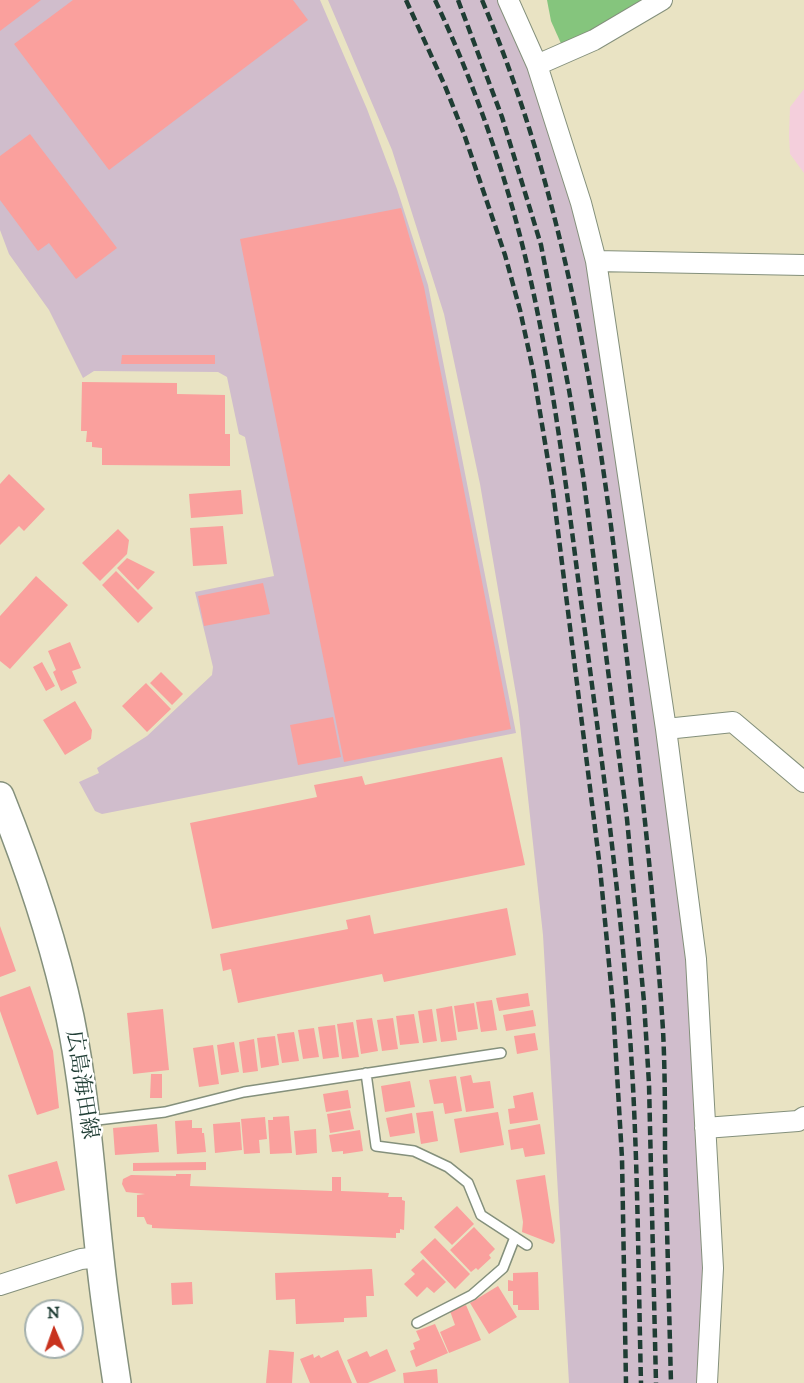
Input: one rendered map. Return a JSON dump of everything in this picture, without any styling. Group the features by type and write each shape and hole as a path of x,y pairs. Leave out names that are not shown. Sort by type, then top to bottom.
{"main road":[{"name":"広島海田線","path":"0,796 18,840 52,944 70,1017 87,1121 100,1257 117,1383"}],"street":[{"path":"508,0 537,65 581,203 596,261 666,729 696,959 713,1268 707,1383"},
{"path":"537,65 594,40 662,0"},
{"path":"596,261 804,265"},
{"path":"666,729 733,722 804,782"},
{"path":"705,1128 798,1121 804,1118"},
{"path":"0,1285 81,1259 100,1257"}],"lane":[{"path":"87,1121 165,1112 244,1092 501,1053"},
{"path":"366,1072 376,1146 414,1151 448,1167 468,1183 481,1215 527,1245"},
{"path":"417,1323 472,1295 503,1268 515,1237"}],"shaded area":[{"path":"0,0 320,0 367,109 397,189 428,285 516,733 102,814 95,811 79,782 99,773 97,768 147,736 212,675 213,667 195,592 274,576 245,437 239,434 227,377 218,372 94,371 83,378 49,310 9,254 0,230"},
{"path":"328,0 499,0 530,73 565,178 587,265 685,925 703,1253 700,1383 569,1383 543,935 518,706 480,484 444,314 392,150"},
{"path":"804,89 804,173 790,154 789,135 790,107"}],"green space":[{"path":"547,0 644,0 563,48 551,21"}],"building":[{"path":"0,0 41,0 0,31"},
{"path":"73,0 293,0 308,20 109,170 14,44"},
{"path":"30,134 117,248 76,279 49,243 38,251 0,200 0,156"},
{"path":"401,208 424,287 511,729 344,762 240,239"},
{"path":"122,355 215,355 215,364 121,364"},
{"path":"82,382 177,383 177,394 225,395 225,434 230,434 230,466 102,465 102,448 92,447 92,442 86,442 87,431 81,431"},
{"path":"9,474 45,509 24,531 19,526 0,545 0,484"},
{"path":"241,490 243,514 191,518 189,494"},
{"path":"223,526 227,564 193,566 190,528"},
{"path":"118,529 129,540 127,554 100,581 82,563"},
{"path":"127,558 155,572 138,590 117,568"},
{"path":"116,571 153,608 138,623 102,585"},
{"path":"36,576 68,605 10,669 0,661 0,616"},
{"path":"263,583 270,614 204,626 198,596"},
{"path":"70,642 81,668 72,671 77,683 61,691 48,651"},
{"path":"42,662 55,686 46,691 33,667"},
{"path":"161,672 183,694 172,705 150,683"},
{"path":"146,683 171,709 147,732 122,706"},
{"path":"75,701 92,730 91,739 65,755 43,720"},
{"path":"333,717 341,757 298,765 290,725"},
{"path":"502,757 525,865 212,929 190,823 317,797 314,785 362,776 365,785"},
{"path":"507,908 516,955 384,982 382,974 238,1003 231,969 223,971 220,954 348,929 346,920 370,915 374,934"},
{"path":"0,926 16,971 0,977"},
{"path":"30,986 53,1051 59,1108 37,1115 0,1011 0,997"},
{"path":"528,993 530,1006 499,1011 496,998"},
{"path":"492,1000 497,1030 481,1032 476,1002"},
{"path":"474,1003 478,1029 458,1032 454,1006"},
{"path":"452,1006 457,1040 441,1042 436,1009"},
{"path":"163,1009 169,1070 133,1074 127,1013"},
{"path":"432,1009 437,1041 423,1043 418,1011"},
{"path":"533,1010 536,1026 506,1031 503,1015"},
{"path":"414,1014 419,1043 400,1045 396,1016"},
{"path":"372,1018 378,1051 361,1054 356,1020"},
{"path":"393,1018 398,1049 382,1051 377,1020"},
{"path":"353,1022 359,1057 342,1059 337,1024"},
{"path":"335,1025 339,1057 323,1059 318,1027"},
{"path":"314,1028 319,1057 303,1059 298,1030"},
{"path":"294,1032 299,1061 282,1063 277,1034"},
{"path":"535,1033 538,1050 517,1054 514,1036"},
{"path":"275,1036 279,1065 261,1068 257,1038"},
{"path":"254,1039 258,1071 243,1073 239,1042"},
{"path":"234,1042 239,1072 221,1075 217,1045"},
{"path":"213,1045 219,1084 199,1087 193,1048"},
{"path":"151,1074 162,1074 162,1098 150,1098"},
{"path":"471,1075 473,1083 490,1081 494,1108 466,1112 460,1077"},
{"path":"456,1076 462,1111 445,1114 443,1103 434,1104 429,1080"},
{"path":"410,1081 415,1107 385,1112 381,1086"},
{"path":"348,1090 351,1108 326,1112 323,1094"},
{"path":"533,1092 538,1120 510,1124 508,1109 515,1108 513,1096"},
{"path":"350,1110 354,1129 330,1133 327,1114"},
{"path":"433,1111 438,1141 421,1144 416,1113"},
{"path":"498,1112 504,1145 460,1153 454,1119"},
{"path":"412,1113 415,1133 390,1137 386,1118"},
{"path":"289,1116 292,1153 270,1154 268,1120 273,1120 273,1117"},
{"path":"265,1117 267,1139 259,1140 260,1153 244,1154 241,1119"},
{"path":"192,1120 192,1128 202,1128 206,1152 177,1154 175,1121"},
{"path":"240,1122 242,1150 215,1153 213,1124"},
{"path":"157,1124 159,1152 115,1155 113,1128"},
{"path":"540,1124 545,1154 525,1157 523,1148 511,1150 508,1130"},
{"path":"316,1129 317,1153 296,1155 294,1131"},
{"path":"360,1130 363,1151 343,1154 343,1151 332,1152 329,1135"},
{"path":"57,1161 65,1190 16,1204 8,1175"},
{"path":"206,1162 206,1170 133,1171 133,1163"},
{"path":"176,1174 191,1174 190,1186 332,1191 332,1177 341,1177 341,1191 389,1193 388,1197 402,1197 405,1201 404,1230 400,1229 400,1233 396,1233 396,1238 152,1228 144,1217 137,1217 137,1195 145,1194 126,1192 122,1184 123,1179 131,1175 176,1176"},
{"path":"545,1175 555,1241 553,1244 522,1232 523,1222 516,1180"},
{"path":"457,1206 474,1224 452,1245 434,1227"},
{"path":"474,1227 495,1249 489,1255 491,1258 478,1270 476,1268 471,1272 450,1250"},
{"path":"435,1238 470,1274 455,1289 420,1252"},
{"path":"423,1259 446,1282 434,1293 427,1287 417,1297 404,1284 415,1274 411,1270"},
{"path":"372,1269 374,1296 366,1296 367,1317 344,1318 344,1322 296,1324 295,1299 276,1300 275,1273"},
{"path":"538,1272 539,1310 518,1310 518,1305 513,1305 513,1291 508,1291 508,1280 513,1281 513,1273"},
{"path":"192,1282 193,1304 172,1305 171,1283"},
{"path":"498,1286 517,1317 489,1334 470,1303"},
{"path":"466,1305 481,1340 449,1353 440,1332 455,1325 450,1311"},
{"path":"435,1324 448,1353 416,1367 410,1351 415,1349 413,1343 420,1340 416,1331"},
{"path":"387,1349 396,1371 368,1383 357,1383 347,1360 367,1351 370,1357"},
{"path":"269,1350 294,1352 292,1383 266,1383"},
{"path":"338,1350 352,1383 310,1383 300,1359 313,1354 314,1358 319,1355 321,1358"},
{"path":"437,1369 438,1383 404,1383 403,1373"}],"railway":[{"path":"406,0 464,134 505,255 533,370 553,491 600,868 613,1006 622,1158 626,1383"},
{"path":"435,0 483,115 520,235 545,351 568,498 602,764 625,971 634,1113 641,1383"},
{"path":"458,0 502,117 541,245 583,475 627,819 644,1002 649,1084 656,1383"},
{"path":"482,0 511,74 536,149 556,225 574,303 602,459 645,823 663,1030 671,1383"}]}
